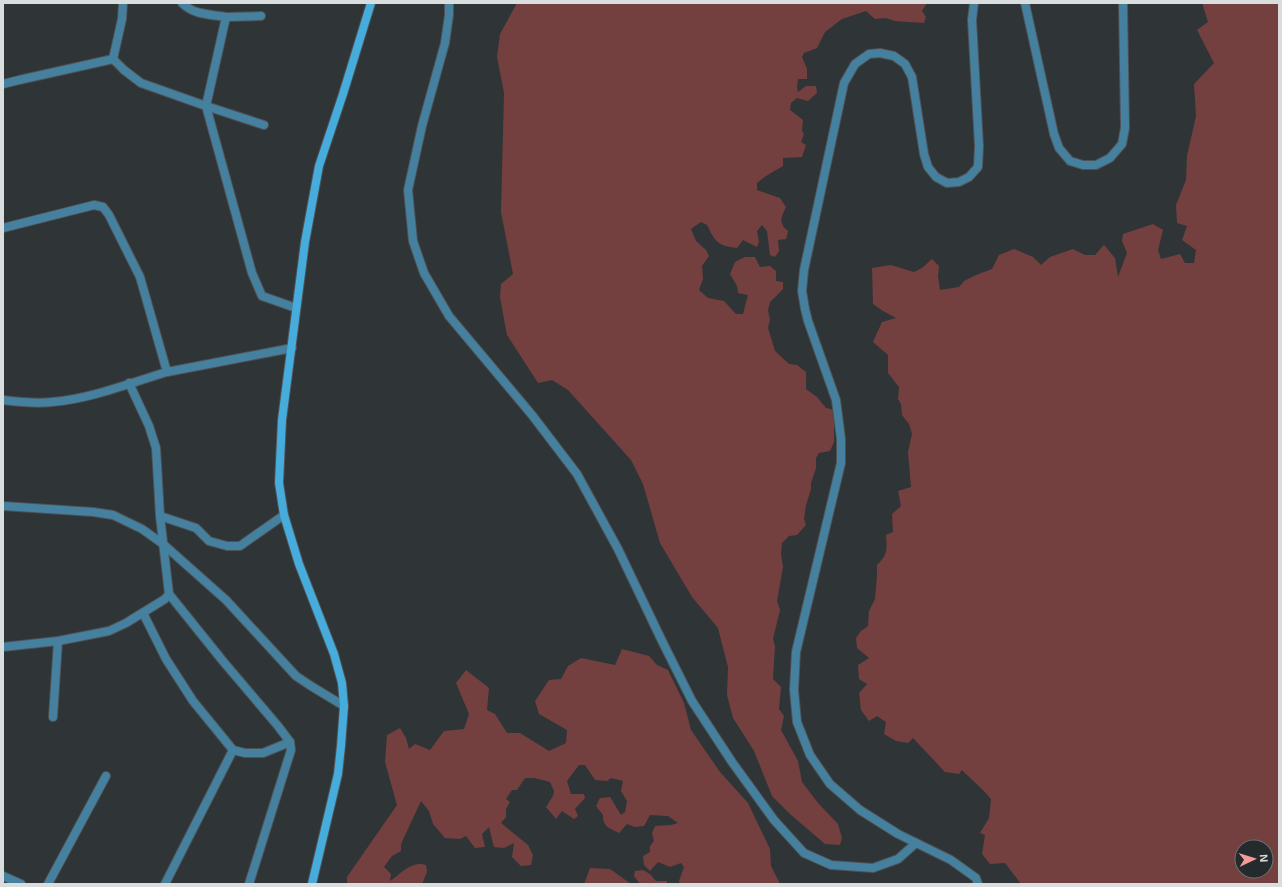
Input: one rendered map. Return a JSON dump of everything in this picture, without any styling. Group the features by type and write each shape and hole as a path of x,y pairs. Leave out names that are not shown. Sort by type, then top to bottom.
{"street":[{"path":"113,59 122,20 124,3"},
{"path":"182,3 188,9 196,12 226,16 261,16"},
{"path":"312,884 338,774 344,706 342,683 334,654 299,564 284,515 279,483 282,420 305,242 319,166 371,3"},
{"path":"449,3 445,43 422,126 408,190 412,241 424,273 449,316 532,415 577,474 618,549 692,701 732,762 774,820 804,853 831,865 874,868 898,859 916,842"},
{"path":"974,3 972,20 979,146 978,167 969,177 959,182 947,183 936,177 928,167 924,154 912,77 905,64 894,56 880,53 869,54 855,64 844,83 804,270 802,291 808,321 836,400 840,419 842,463 796,652 794,690 797,722 810,755 830,784 860,810 898,834 951,860 976,878 978,884"},
{"path":"1025,3 1054,134 1059,148 1070,161 1083,165 1096,164 1110,158 1122,144 1125,128 1123,3"},
{"path":"226,16 206,106 252,273 262,296 296,308"},
{"path":"3,84 113,59"},
{"path":"113,59 141,83 264,125"},
{"path":"3,228 94,205 103,207 109,215 140,276 167,372"},
{"path":"3,400 31,403 53,402 96,394 167,372 292,348"},
{"path":"129,383 149,426 156,448 160,516 169,594 290,742 291,750 249,884"},
{"path":"3,506 93,512 113,515 142,529 163,544 226,600 296,676 344,706"},
{"path":"160,516 196,528 209,542 228,546 240,546 284,515"},
{"path":"3,647 58,641 109,631 143,613 165,599 169,594"},
{"path":"143,613 166,659 193,701 233,750 245,753 263,753 290,742"},
{"path":"53,717 58,641"},
{"path":"165,884 233,750"},
{"path":"48,884 106,776"},
{"path":"3,876 21,884"}],"shaded area":[{"path":"517,3 927,3 922,11 926,17 924,23 895,21 886,18 875,19 866,11 842,19 825,32 817,48 804,53 802,57 807,69 807,79 798,79 798,92 806,86 816,86 817,93 808,101 797,98 791,103 790,110 803,120 802,131 804,134 801,142 806,145 802,157 783,158 783,166 757,183 757,190 780,198 786,207 781,220 788,231 786,239 778,240 779,251 775,257 770,255 767,231 762,225 757,231 759,242 757,247 743,240 737,248 725,246 715,239 707,225 701,222 691,229 696,241 706,250 709,256 702,266 703,279 699,290 708,298 724,301 736,314 743,314 748,295 738,293 737,286 730,274 735,262 745,257 755,257 760,267 770,266 776,271 776,281 783,282 783,289 770,302 768,310 770,320 768,328 775,351 789,364 797,365 806,372 806,389 817,397 826,408 831,409 834,413 834,442 830,451 819,453 816,458 816,468 806,505 804,519 806,525 797,535 789,536 782,543 781,554 783,567 777,601 780,610 773,639 775,646 773,679 781,687 779,709 784,716 781,730 798,761 802,782 818,803 838,824 842,838 840,845 825,844 790,814 772,796 754,751 733,718 727,695 728,667 718,628 692,597 660,543 643,484 631,460 568,390 552,380 538,383 507,335 500,297 501,284 513,274 501,212 504,93 497,57 500,34"},
{"path":"1202,3 1279,3 1279,884 1021,884 1005,863 990,864 982,854 985,835 980,833 989,818 991,799 988,795 962,770 959,774 945,772 913,738 908,743 896,741 884,734 886,722 877,716 869,721 861,710 859,693 867,684 859,679 858,665 869,658 857,648 856,638 861,631 868,626 869,611 875,599 877,565 886,552 886,535 893,532 892,514 901,506 898,491 911,487 908,452 912,434 909,424 902,415 901,404 898,399 899,387 888,373 888,355 873,342 882,322 896,318 873,304 872,268 891,265 914,272 922,268 932,259 939,266 938,276 940,290 959,287 964,281 992,269 999,255 1014,249 1033,257 1041,265 1050,257 1073,249 1085,255 1095,255 1104,245 1115,258 1118,277 1127,253 1122,241 1123,234 1153,224 1163,230 1158,250 1161,259 1180,254 1185,263 1194,263 1196,250 1182,240 1187,226 1177,223 1176,205 1186,180 1187,156 1196,116 1194,84 1214,63 1197,30 1208,22"},
{"path":"622,649 649,656 657,665 668,670 684,703 691,730 720,772 748,803 770,849 771,866 780,884 680,884 679,881 684,867 681,863 670,867 658,862 650,871 644,865 643,856 650,852 650,846 654,841 652,833 655,826 678,823 668,816 650,815 644,826 635,827 627,824 619,833 610,828 605,825 603,815 596,806 600,798 610,797 621,815 625,812 627,801 621,791 623,781 611,778 607,781 595,780 585,765 579,765 567,781 571,794 584,794 585,798 575,809 578,816 574,819 562,811 556,819 546,807 553,796 554,791 550,782 534,778 525,778 517,790 512,790 506,799 510,802 506,809 506,817 501,823 528,845 533,855 531,865 521,866 512,857 514,843 504,848 494,847 489,827 482,834 485,847 475,848 466,836 460,839 445,838 433,824 429,811 421,801 401,844 401,851 392,856 384,867 391,874 390,881 411,866 421,864 426,865 427,872 422,884 347,884 347,877 397,805 385,762 387,735 400,728 406,738 409,749 415,744 430,750 444,731 464,729 469,714 456,683 466,670 489,688 487,710 495,714 507,733 520,733 549,751 566,743 567,730 539,714 535,701 549,680 561,679 568,666 581,658 615,665"},
{"path":"590,868 610,869 631,884 584,884"},
{"path":"643,870 650,874 656,881 667,881 667,884 640,884 634,876 635,871"}]}
